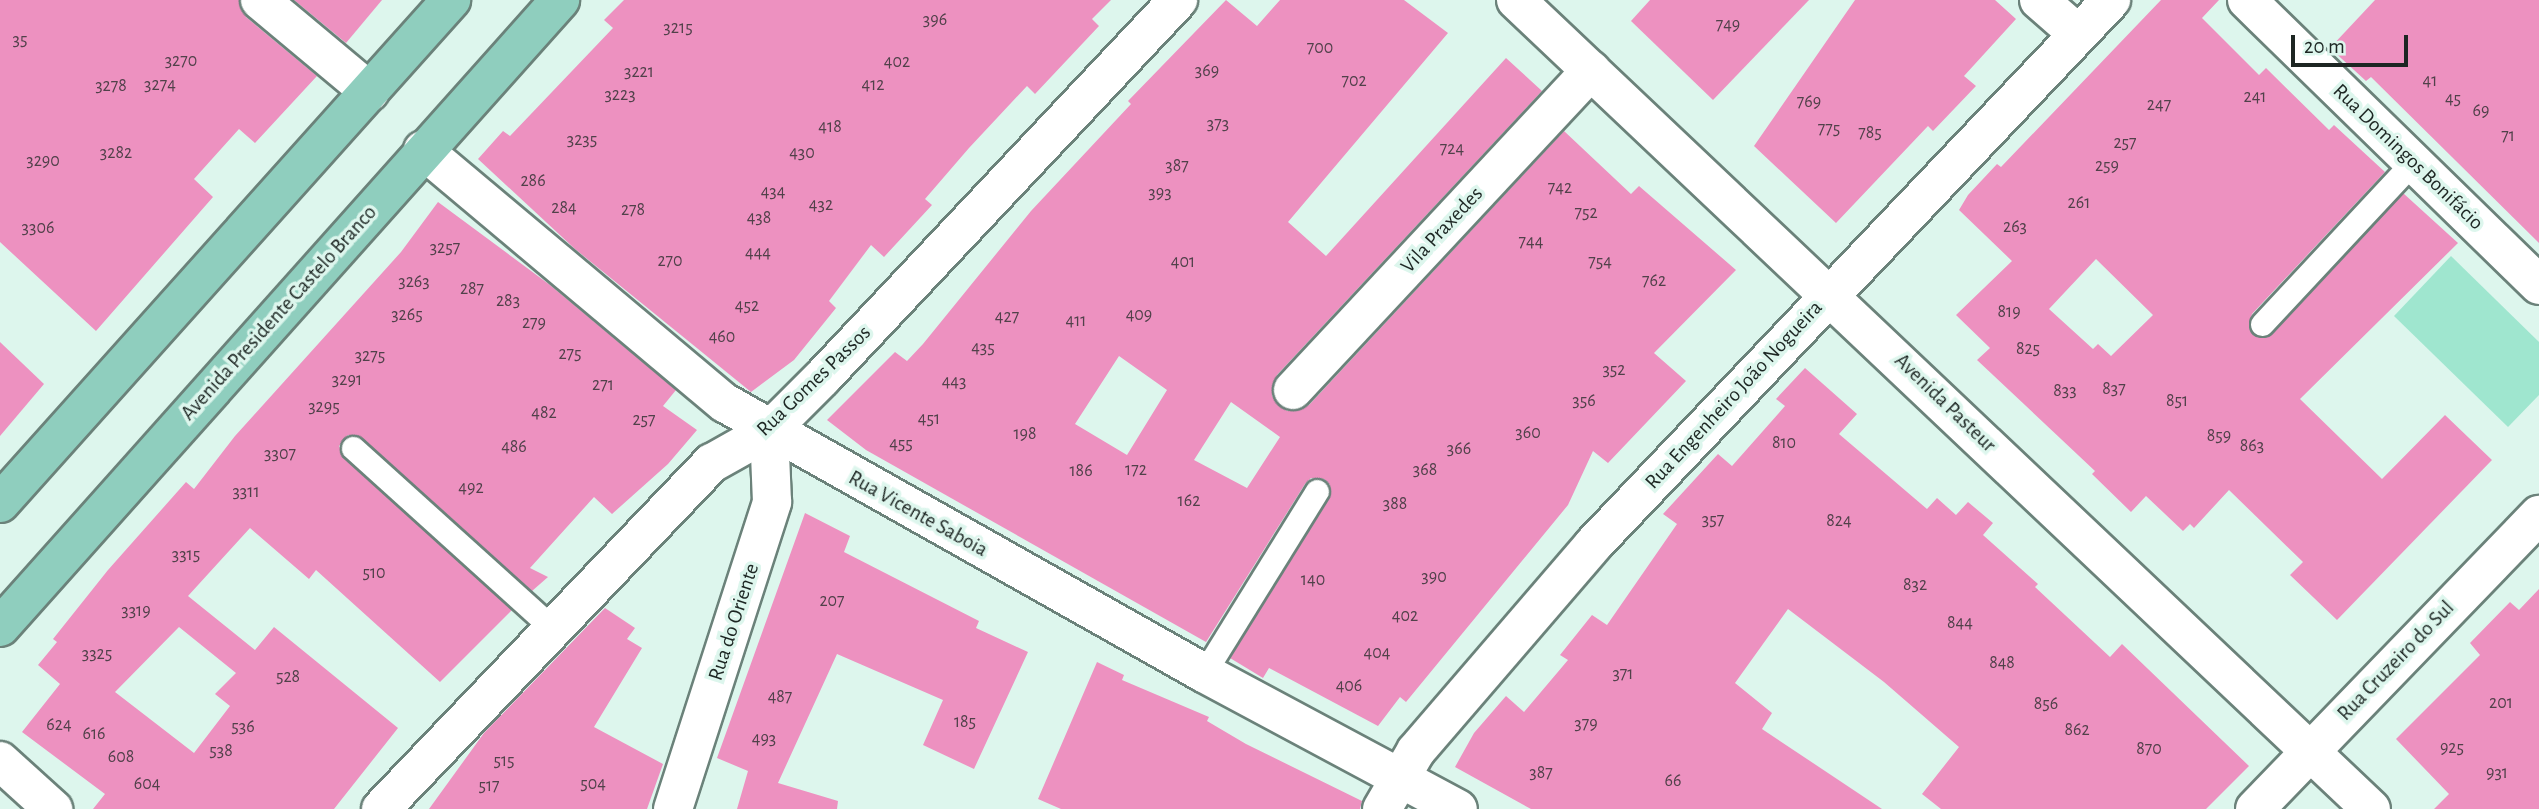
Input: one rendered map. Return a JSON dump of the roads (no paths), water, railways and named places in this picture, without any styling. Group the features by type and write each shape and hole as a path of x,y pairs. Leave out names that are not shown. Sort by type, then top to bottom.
{"main road":[{"path":"0,503 451,0"},
{"name":"Avenida Presidente Castelo Branco","path":"0,627 423,150 560,0"}],"street":[{"path":"260,0 370,92"},
{"name":"Rua Gomes Passos","path":"381,809 712,463 769,431 1178,0"},
{"name":"Avenida Pasteur","path":"1516,0 1829,293 2371,809"},
{"path":"2039,0 2078,34"},
{"name":"Rua Engenheiro João Nogueira","path":"1382,809 1398,775 1542,603 1829,293 2111,0"},
{"name":"Rua Domingos Bonifácio","path":"2247,0 2539,285"},
{"name":"Vila Praxedes","path":"1293,390 1591,70"},
{"name":"Rua Vicente Saboia","path":"423,150 725,403 769,431 1204,673 1458,809"},
{"name":"Rua do Oriente","path":"673,809 772,502 769,431"},
{"name":"Rua Cruzeiro do Sul","path":"2255,809 2539,515"},
{"path":"0,761 53,809"}],"lane":[{"path":"2262,324 2413,162"},
{"path":"353,448 552,628"},
{"path":"1204,673 1317,491"}]}
